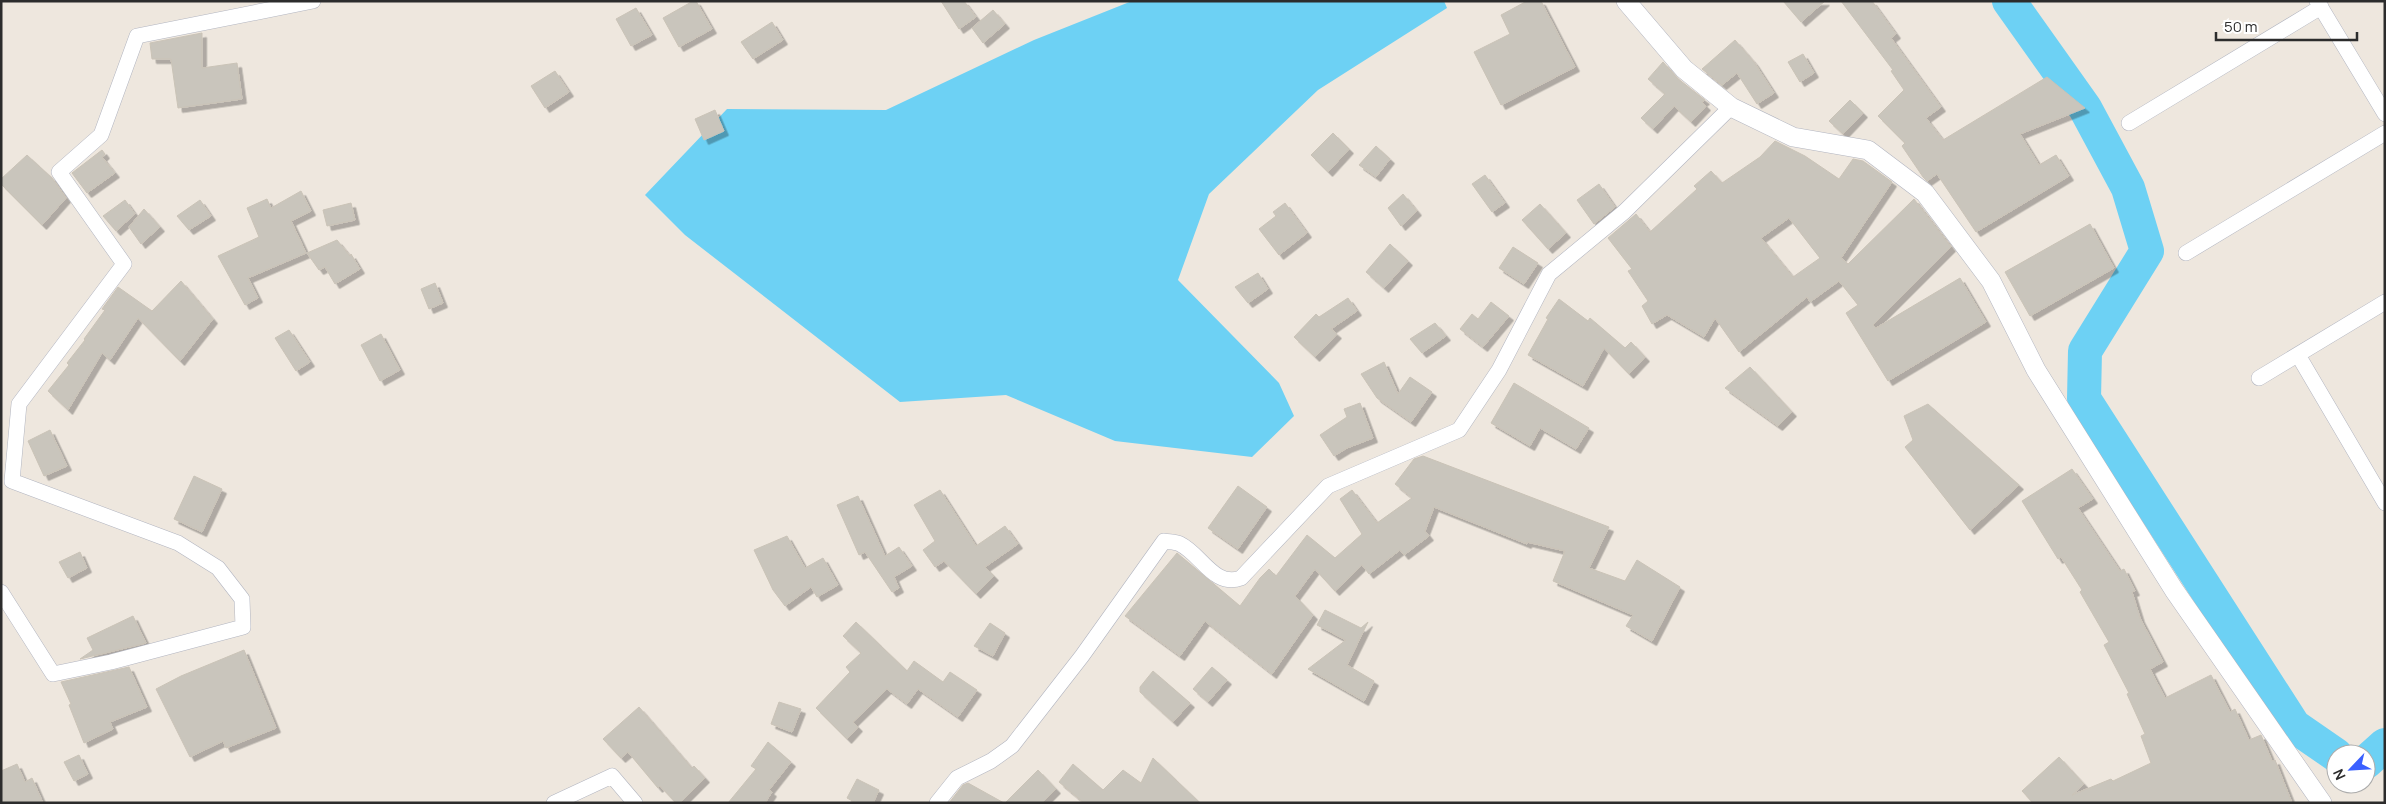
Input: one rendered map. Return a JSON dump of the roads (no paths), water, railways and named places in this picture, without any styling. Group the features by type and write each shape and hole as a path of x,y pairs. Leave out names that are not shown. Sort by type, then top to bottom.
{"street":[{"path":"1,592 52,674 111,662 243,626 242,599 218,568 178,543 12,481 19,404 124,264 59,172 101,135 137,36 313,1"},
{"path":"1626,1 1684,69 1731,108 1793,137 1868,150 1925,193 1991,281 2036,370 2174,590 2322,803"},
{"path":"2129,123 2319,4 2385,114"},
{"path":"937,803 957,778 990,761 1012,746 1082,656 1164,542 1180,544 1223,580 1232,581 1241,578 1328,486 1459,430 1500,370 1549,274 1624,212 1731,108"},
{"path":"2186,253 2385,133"},
{"path":"2259,378 2385,302"},
{"path":"2298,355 2385,503"},
{"path":"554,803 612,776 635,803"}],"water":[{"path":"1132,1 1444,1 1447,8 1318,90 1209,194 1178,280 1279,383 1294,416 1252,457 1115,441 1006,395 900,402 685,235 645,195 727,109 886,110 1034,40"}],"waterway":[{"path":"2009,1 2085,108 2128,188 2147,251 2085,351 2084,399 2294,726 2326,748"},
{"path":"2376,753 2385,745"}]}
